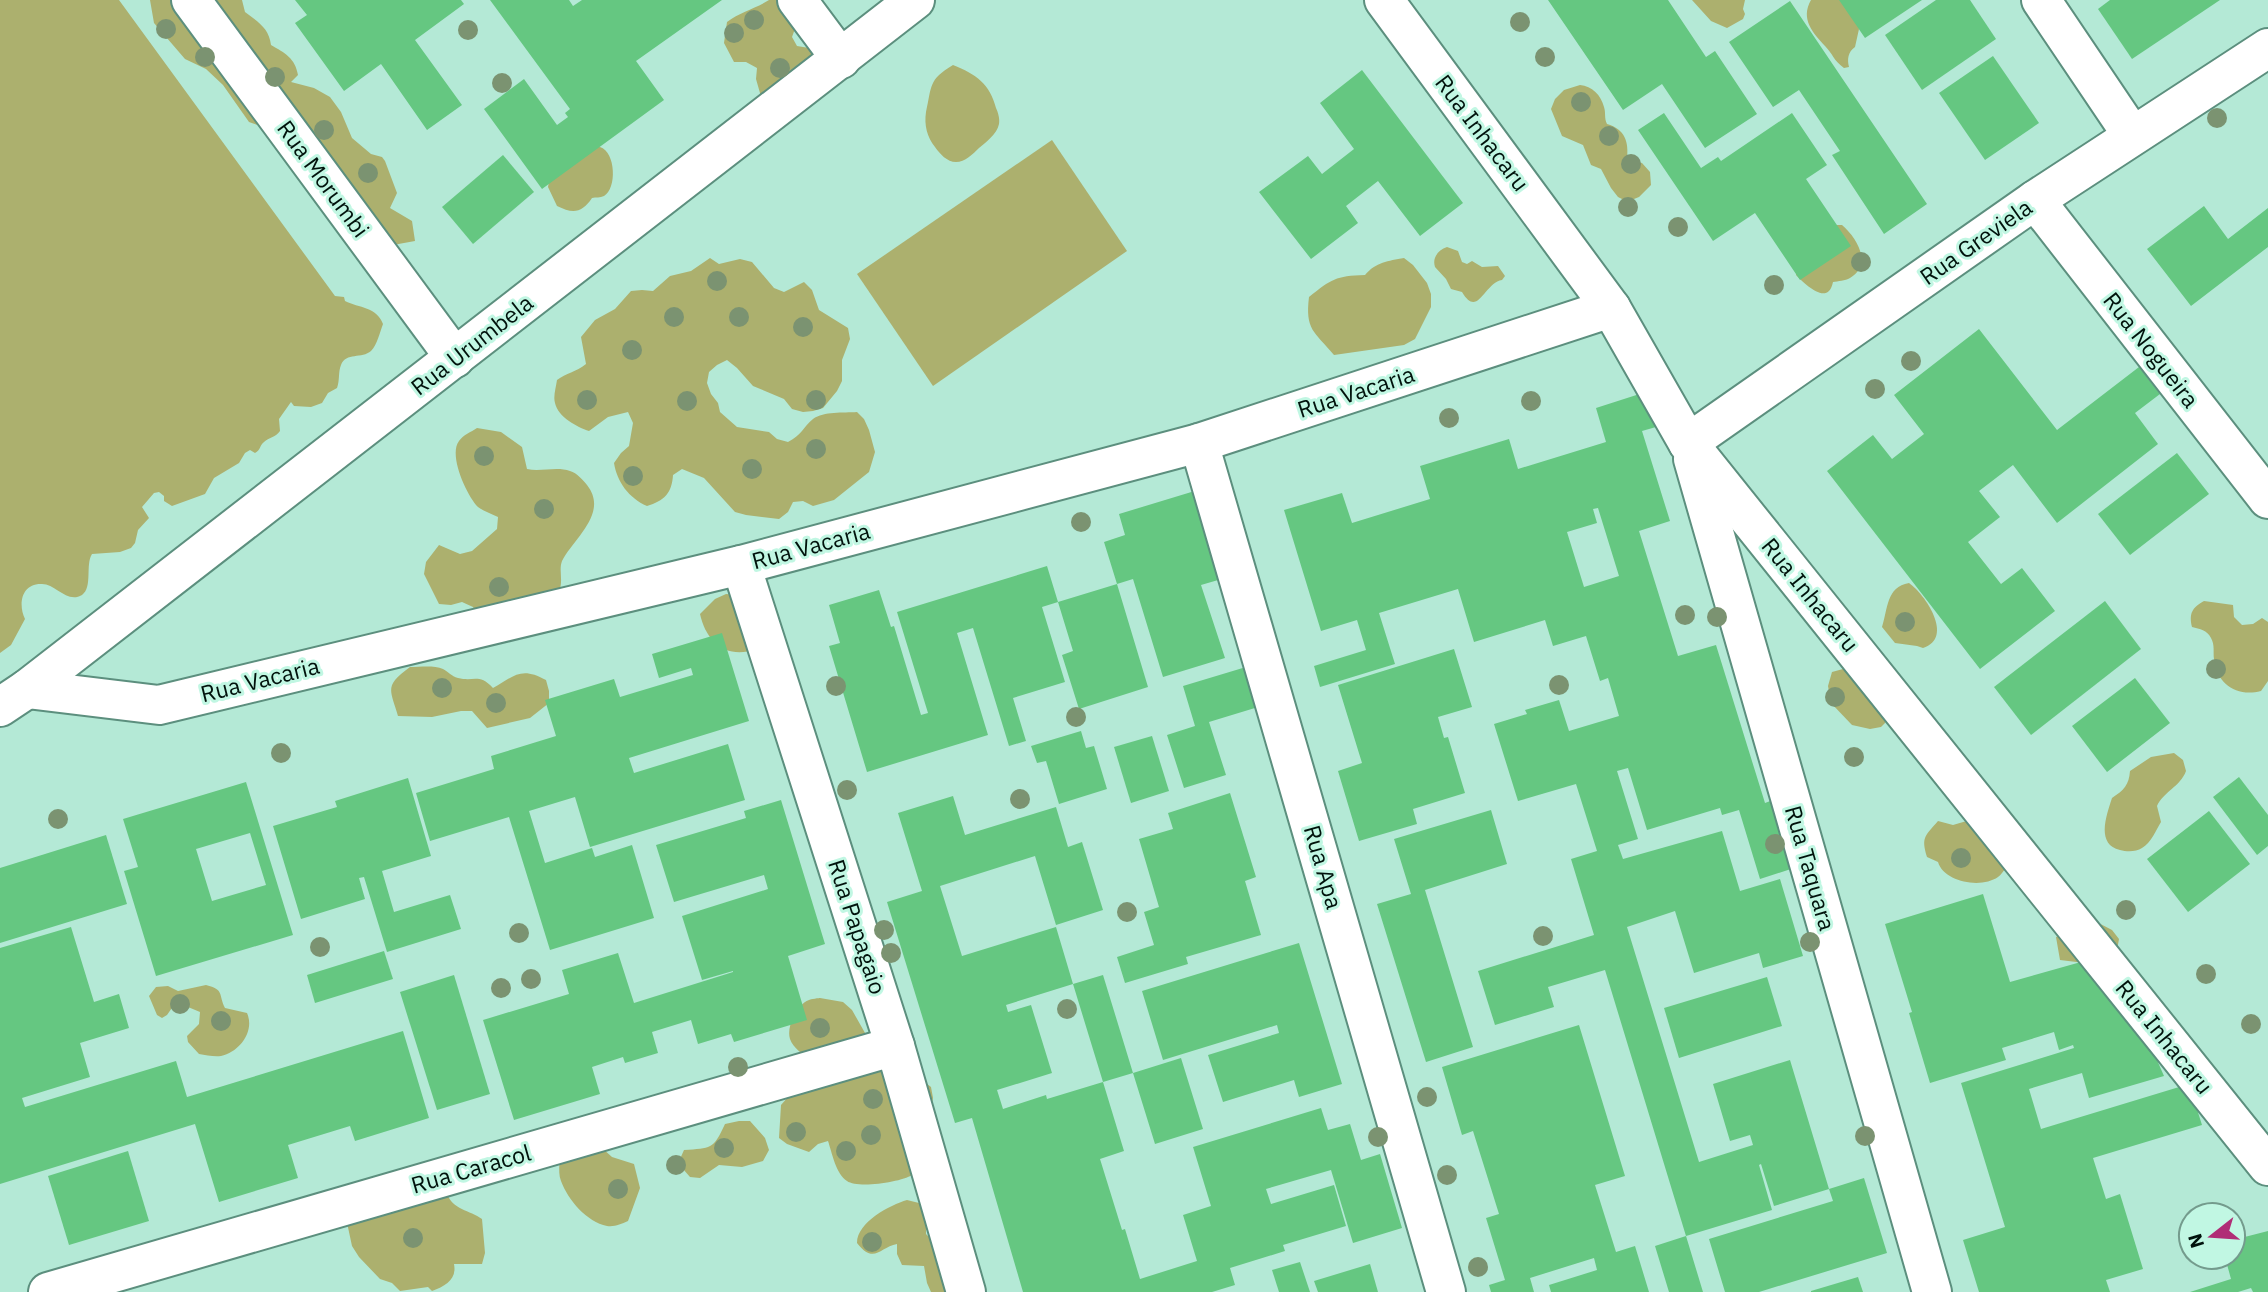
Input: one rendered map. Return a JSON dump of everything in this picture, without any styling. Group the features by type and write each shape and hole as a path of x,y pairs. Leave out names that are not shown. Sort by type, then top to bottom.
{"street":[{"name":"Rua Morumbi","path":"191,0 456,358"},
{"path":"797,0 841,59"},
{"name":"Rua Urumbela","path":"14,698 915,0"},
{"name":"Rua Inhacaru","path":"1384,0 1612,308 1688,443 2268,1166"},
{"path":"2041,0 2132,135"},
{"name":"Rua Greviela","path":"1688,443 2035,200 2268,48"},
{"name":"Rua Nogueira","path":"2035,200 2268,499"},
{"name":"Rua Vacaria","path":"14,698 159,705 741,565 1199,443 1612,308"},
{"name":"Rua Apa","path":"1199,443 1446,1292"},
{"name":"Rua Taquara","path":"1688,443 1933,1292"},
{"name":"Rua Papagaio","path":"741,565 895,1046 966,1292"},
{"name":"Rua Caracol","path":"48,1292 895,1046"}],"green space":[{"path":"0,0 119,0 335,296 344,297 345,301 372,311 383,324 371,351 343,361 337,388 328,393 322,403 311,407 294,406 291,402 279,419 280,431 264,442 257,452 250,450 245,453 239,463 214,478 205,494 172,506 164,501 164,496 159,492 154,493 142,507 149,518 138,530 131,548 120,552 92,554 87,587 82,595 71,597 42,584 30,587 22,602 25,619 11,645 0,653"},
{"path":"150,0 242,0 245,12 265,30 271,45 292,60 298,75 291,82 314,88 330,97 341,112 352,138 371,154 382,157 385,161 397,193 390,208 412,221 415,241 393,245 271,130 249,122 223,85 206,69 185,59 154,23"},
{"path":"769,0 791,0 796,26 792,37 797,46 809,48 818,55 762,100 756,79 757,68 746,62 734,62 724,43 727,22"},
{"path":"1692,0 1745,0 1745,14 1743,19 1727,28 1711,21"},
{"path":"1811,0 1846,0 1859,29 1855,47 1849,56 1849,67 1844,68 1812,31 1807,19"},
{"path":"953,65 969,72 986,86 999,120 998,128 991,138 969,157 956,162 947,159 937,150 928,135 925,122 932,84"},
{"path":"1580,85 1592,89 1601,99 1607,124 1618,129 1624,137 1627,159 1642,163 1650,172 1651,185 1639,197 1629,201 1618,197 1601,169 1591,165 1583,145 1562,136 1551,109 1555,99 1564,90"},
{"path":"1052,140 1127,251 933,386 857,274"},
{"path":"588,147 600,147 609,156 613,179 608,192 602,197 592,198 585,207 577,211 557,206 548,187 550,176"},
{"path":"1837,225 1842,225 1853,237 1860,251 1861,266 1850,278 1833,282 1826,293 1821,293 1810,288 1796,275 1798,259"},
{"path":"1447,247 1458,251 1462,262 1467,264 1472,261 1482,267 1498,266 1505,276 1477,301 1472,302 1462,292 1451,289 1435,267 1436,255"},
{"path":"710,258 719,264 740,259 752,262 774,288 784,292 804,282 812,290 819,310 848,328 850,339 842,360 842,381 823,408 803,412 792,409 784,399 753,386 727,360 709,372 707,383 720,412 737,427 769,432 777,439 788,442 817,416 857,412 869,430 875,452 869,472 834,500 813,506 803,501 793,502 788,512 779,519 746,515 735,512 704,478 682,469 673,475 666,495 647,506 625,489 614,463 629,446 633,423 628,412 608,417 589,431 569,421 557,408 554,398 557,380 586,364 581,337 595,320 615,309 631,291 653,291 670,276 691,271"},
{"path":"1404,258 1427,283 1431,294 1431,307 1415,339 1404,345 1334,355 1312,329 1308,317 1309,297 1334,280 1365,275 1378,265"},
{"path":"477,428 501,432 522,447 527,469 560,469 575,473 593,495 594,505 587,525 562,561 561,586 557,597 480,619 473,607 462,602 439,604 424,574 426,562 439,545 460,554 472,551 497,529 498,517 474,502 457,465 456,447 459,441"},
{"path":"1909,583 1929,606 1937,626 1937,635 1932,643 1923,648 1895,643 1882,627 1892,594 1901,585"},
{"path":"726,594 736,595 756,649 746,652 727,650 719,646 707,633 700,614 715,599"},
{"path":"2204,601 2233,605 2234,617 2242,625 2253,624 2262,618 2268,622 2268,681 2261,691 2236,690 2219,676 2211,638 2200,629 2192,627 2192,611"},
{"path":"1854,666 1887,707 1885,723 1881,727 1870,729 1852,725 1831,703 1828,686 1832,672"},
{"path":"410,667 443,669 458,678 484,681 493,688 518,674 530,674 546,680 549,703 530,718 487,728 472,711 432,717 398,716 391,688 396,679"},
{"path":"2174,753 2183,760 2186,771 2157,806 2161,822 2153,836 2145,846 2137,850 2126,851 2112,847 2105,835 2105,828 2112,798 2125,787 2130,771 2151,757"},
{"path":"1970,820 2006,868 1991,881 1973,883 1955,879 1942,869 1938,862 1927,857 1925,837 1938,821 1953,825"},
{"path":"2087,917 2112,930 2119,939 2117,950 2093,964 2060,960 2056,937"},
{"path":"206,985 219,991 225,1008 247,1013 249,1020 244,1040 234,1050 221,1056 199,1054 188,1042 187,1036 199,1024 200,1012 176,1002 162,1018 157,1015 149,996 156,987 168,986 178,991"},
{"path":"820,998 843,1002 852,1010 869,1040 931,1087 933,1098 919,1166 912,1175 880,1184 852,1183 840,1173 828,1141 818,1144 809,1152 779,1138 781,1105 810,1060 791,1042 791,1022 805,1002"},
{"path":"750,1121 765,1138 769,1150 763,1161 742,1167 719,1165 700,1178 690,1177 683,1169 680,1159 684,1150 710,1146 725,1124"},
{"path":"561,1143 603,1149 612,1157 634,1164 640,1188 628,1221 613,1226 600,1224 573,1203 560,1177"},
{"path":"447,1193 457,1206 482,1219 485,1253 482,1264 454,1264 452,1278 432,1291 428,1287 400,1291 392,1283 380,1279 352,1246 346,1218"},
{"path":"907,1200 923,1204 931,1219 926,1234 935,1243 956,1292 931,1292 924,1266 902,1265 897,1254 897,1244 873,1254 857,1243 858,1235 868,1221"}],"building":[{"path":"295,0 461,0 464,4 415,40 462,105 427,130 381,64 344,91 295,23 307,15"},
{"path":"490,0 569,0 573,6 582,0 722,0 636,61 664,100 542,189 484,109 524,79 557,125 568,117 565,113 570,109"},
{"path":"1548,0 1668,0 1706,57 1715,51 1757,114 1705,148 1662,84 1623,110"},
{"path":"1839,0 1922,0 1865,38"},
{"path":"1936,0 1970,0 1996,39 1922,90 1885,35"},
{"path":"2110,0 2220,0 2132,59 2098,9"},
{"path":"1790,1 1927,204 1884,234 1832,155 1840,151 1799,90 1773,107 1729,42"},
{"path":"1993,56 2039,123 1985,160 1939,93"},
{"path":"1362,70 1463,203 1420,236 1378,181 1346,206 1358,223 1311,259 1259,192 1308,156 1322,174 1354,149 1320,103"},
{"path":"1664,113 1701,168 1718,157 1721,161 1792,113 1827,165 1806,179 1851,246 1800,280 1755,213 1713,241 1638,130"},
{"path":"503,155 534,192 473,244 442,207"},
{"path":"2204,206 2228,239 2268,208 2268,247 2191,306 2147,249"},
{"path":"1979,329 2057,430 2139,367 2160,394 2135,413 2158,444 2057,523 2013,465 1979,491 2000,517 1968,542 2001,584 2022,568 2055,611 1980,669 1827,471 1873,435 1892,459 1924,434 1894,395"},
{"path":"1652,390 1663,425 1642,431 1670,521 1639,531 1678,656 1716,645 1765,803 1773,800 1794,868 1760,879 1739,810 1722,815 1720,808 1647,830 1628,768 1617,771 1638,839 1618,845 1623,859 1722,831 1740,891 1780,879 1803,956 1763,968 1759,953 1694,973 1675,911 1627,927 1699,1162 1753,1145 1750,1135 1730,1141 1713,1084 1790,1060 1829,1189 1774,1206 1761,1164 1759,1165 1772,1210 1686,1236 1605,970 1548,987 1554,1007 1495,1025 1478,971 1594,935 1571,859 1597,851 1576,784 1518,801 1494,724 1527,714 1525,710 1559,700 1569,731 1619,716 1608,678 1600,681 1586,636 1553,646 1545,620 1474,642 1458,589 1379,613 1395,664 1320,687 1314,666 1366,650 1357,620 1321,631 1284,510 1342,493 1352,523 1430,499 1420,466 1509,439 1518,469 1606,442 1596,408","holes":["1598,508 1619,576 1584,587 1567,532 1597,523 1593,509"]},
{"path":"2177,453 2209,494 2130,555 2098,514"},
{"path":"1198,490 1225,578 1201,585 1225,658 1163,677 1133,579 1117,584 1104,542 1125,535 1119,514"},
{"path":"1047,566 1058,602 1042,607 1065,682 1013,698 1026,741 1009,746 973,628 957,633 988,735 867,772 829,646 840,643 829,605 879,590 891,627 894,626 921,715 928,713 897,612"},
{"path":"1117,584 1148,687 1079,709 1062,655 1073,651 1058,602"},
{"path":"2105,601 2141,649 2031,735 1994,687"},
{"path":"722,633 749,721 629,758 634,773 728,744 745,800 590,847 575,797 529,811 545,863 592,848 595,857 632,845 654,918 550,950 509,817 430,841 416,793 494,769 491,756 556,736 545,700 614,679 620,697 693,675 691,668 659,678 652,654"},
{"path":"1454,649 1472,707 1438,717 1444,738 1448,737 1465,793 1413,809 1417,824 1359,841 1338,771 1362,763 1338,685"},
{"path":"1256,664 1268,704 1209,722 1226,775 1184,788 1167,735 1195,726 1183,686"},
{"path":"2135,678 2170,723 2107,772 2072,726"},
{"path":"1081,731 1086,748 1094,746 1107,789 1059,804 1046,761 1037,763 1031,746"},
{"path":"1152,736 1169,791 1131,803 1114,747"},
{"path":"2239,777 2268,815 2268,846 2257,855 2213,797"},
{"path":"408,778 431,856 382,871 394,912 450,895 461,929 387,952 364,877 359,878 365,899 301,919 273,826 337,807 335,801"},
{"path":"246,782 293,935 156,976 124,871 138,867 123,819","holes":["250,833 266,885 212,901 196,849"]},
{"path":"1230,793 1256,877 1245,881 1261,935 1186,957 1188,964 1125,983 1117,957 1154,945 1144,912 1159,907 1139,839 1173,829 1168,813"},
{"path":"953,796 965,835 1056,807 1068,847 1082,842 1103,910 1056,925 1035,856 940,886 962,956 1056,927 1073,984 1006,1005 1008,1012 1031,1005 1052,1073 997,1090 1003,1109 1046,1095 1047,1099 1103,1082 1124,1151 1100,1159 1140,1279 1197,1261 1183,1215 1211,1206 1193,1147 1321,1108 1328,1130 1350,1124 1361,1160 1380,1154 1402,1228 1353,1243 1331,1170 1266,1189 1271,1204 1334,1185 1346,1226 1283,1245 1285,1251 1230,1268 1235,1285 1212,1292 1023,1292 972,1118 955,1123 887,902 922,891 898,813"},
{"path":"781,800 825,944 788,956 807,1020 734,1042 731,1034 698,1044 691,1020 652,1032 658,1053 625,1063 623,1057 592,1067 600,1094 514,1120 483,1020 569,994 562,970 618,953 634,1003 733,972 702,980 682,916 768,889 764,875 674,902 656,845 746,818 744,811"},
{"path":"1491,810 1507,864 1425,890 1473,1047 1426,1062 1377,904 1411,894 1394,839"},
{"path":"2209,811 2250,864 2188,912 2147,859"},
{"path":"106,835 127,904 0,943 0,868"},
{"path":"1983,894 2010,982 2088,960 2132,1027 2142,1026 2164,1076 2089,1098 2082,1073 2029,1089 2041,1129 2189,1084 2202,1125 2093,1158 2106,1199 2120,1194 2143,1269 2106,1280 2110,1292 1979,1292 1963,1240 2005,1227 1961,1083 2074,1048 2073,1045 2059,1050 2054,1032 2002,1048 2006,1060 1930,1083 1885,924"},
{"path":"71,927 94,1002 119,994 129,1028 80,1043 90,1077 22,1098 25,1107 176,1061 187,1097 403,1031 429,1118 355,1141 350,1126 288,1145 298,1178 219,1202 195,1124 0,1184 0,948"},
{"path":"1299,943 1342,1084 1299,1097 1294,1080 1223,1102 1208,1055 1279,1033 1277,1025 1163,1060 1142,991"},
{"path":"384,951 393,979 315,1003 307,975"},
{"path":"454,975 490,1094 437,1110 400,992"},
{"path":"1103,975 1133,1073 1103,1082 1073,984"},
{"path":"1767,977 1782,1026 1679,1058 1664,1008"},
{"path":"1579,1025 1625,1176 1595,1185 1616,1252 1635,1246 1649,1292 1551,1292 1549,1285 1597,1270 1594,1258 1530,1278 1534,1292 1491,1292 1489,1285 1505,1280 1486,1218 1499,1214 1473,1131 1462,1135 1442,1067"},
{"path":"1181,1058 1203,1129 1155,1144 1133,1073"},
{"path":"128,1151 149,1221 69,1245 48,1176"},
{"path":"1864,1178 1887,1253 1759,1292 1725,1292 1709,1239 1833,1201 1829,1189"},
{"path":"2268,1231 2268,1292 2253,1292 2251,1288 2238,1292 2190,1292 2231,1279 2229,1271 2247,1271 2247,1236"},
{"path":"1686,1236 1703,1292 1669,1292 1655,1246"},
{"path":"1300,1262 1310,1292 1279,1292 1272,1270"},
{"path":"1370,1264 1378,1292 1318,1292 1314,1281"},
{"path":"1858,1277 1863,1292 1811,1292 1811,1291"}]}
